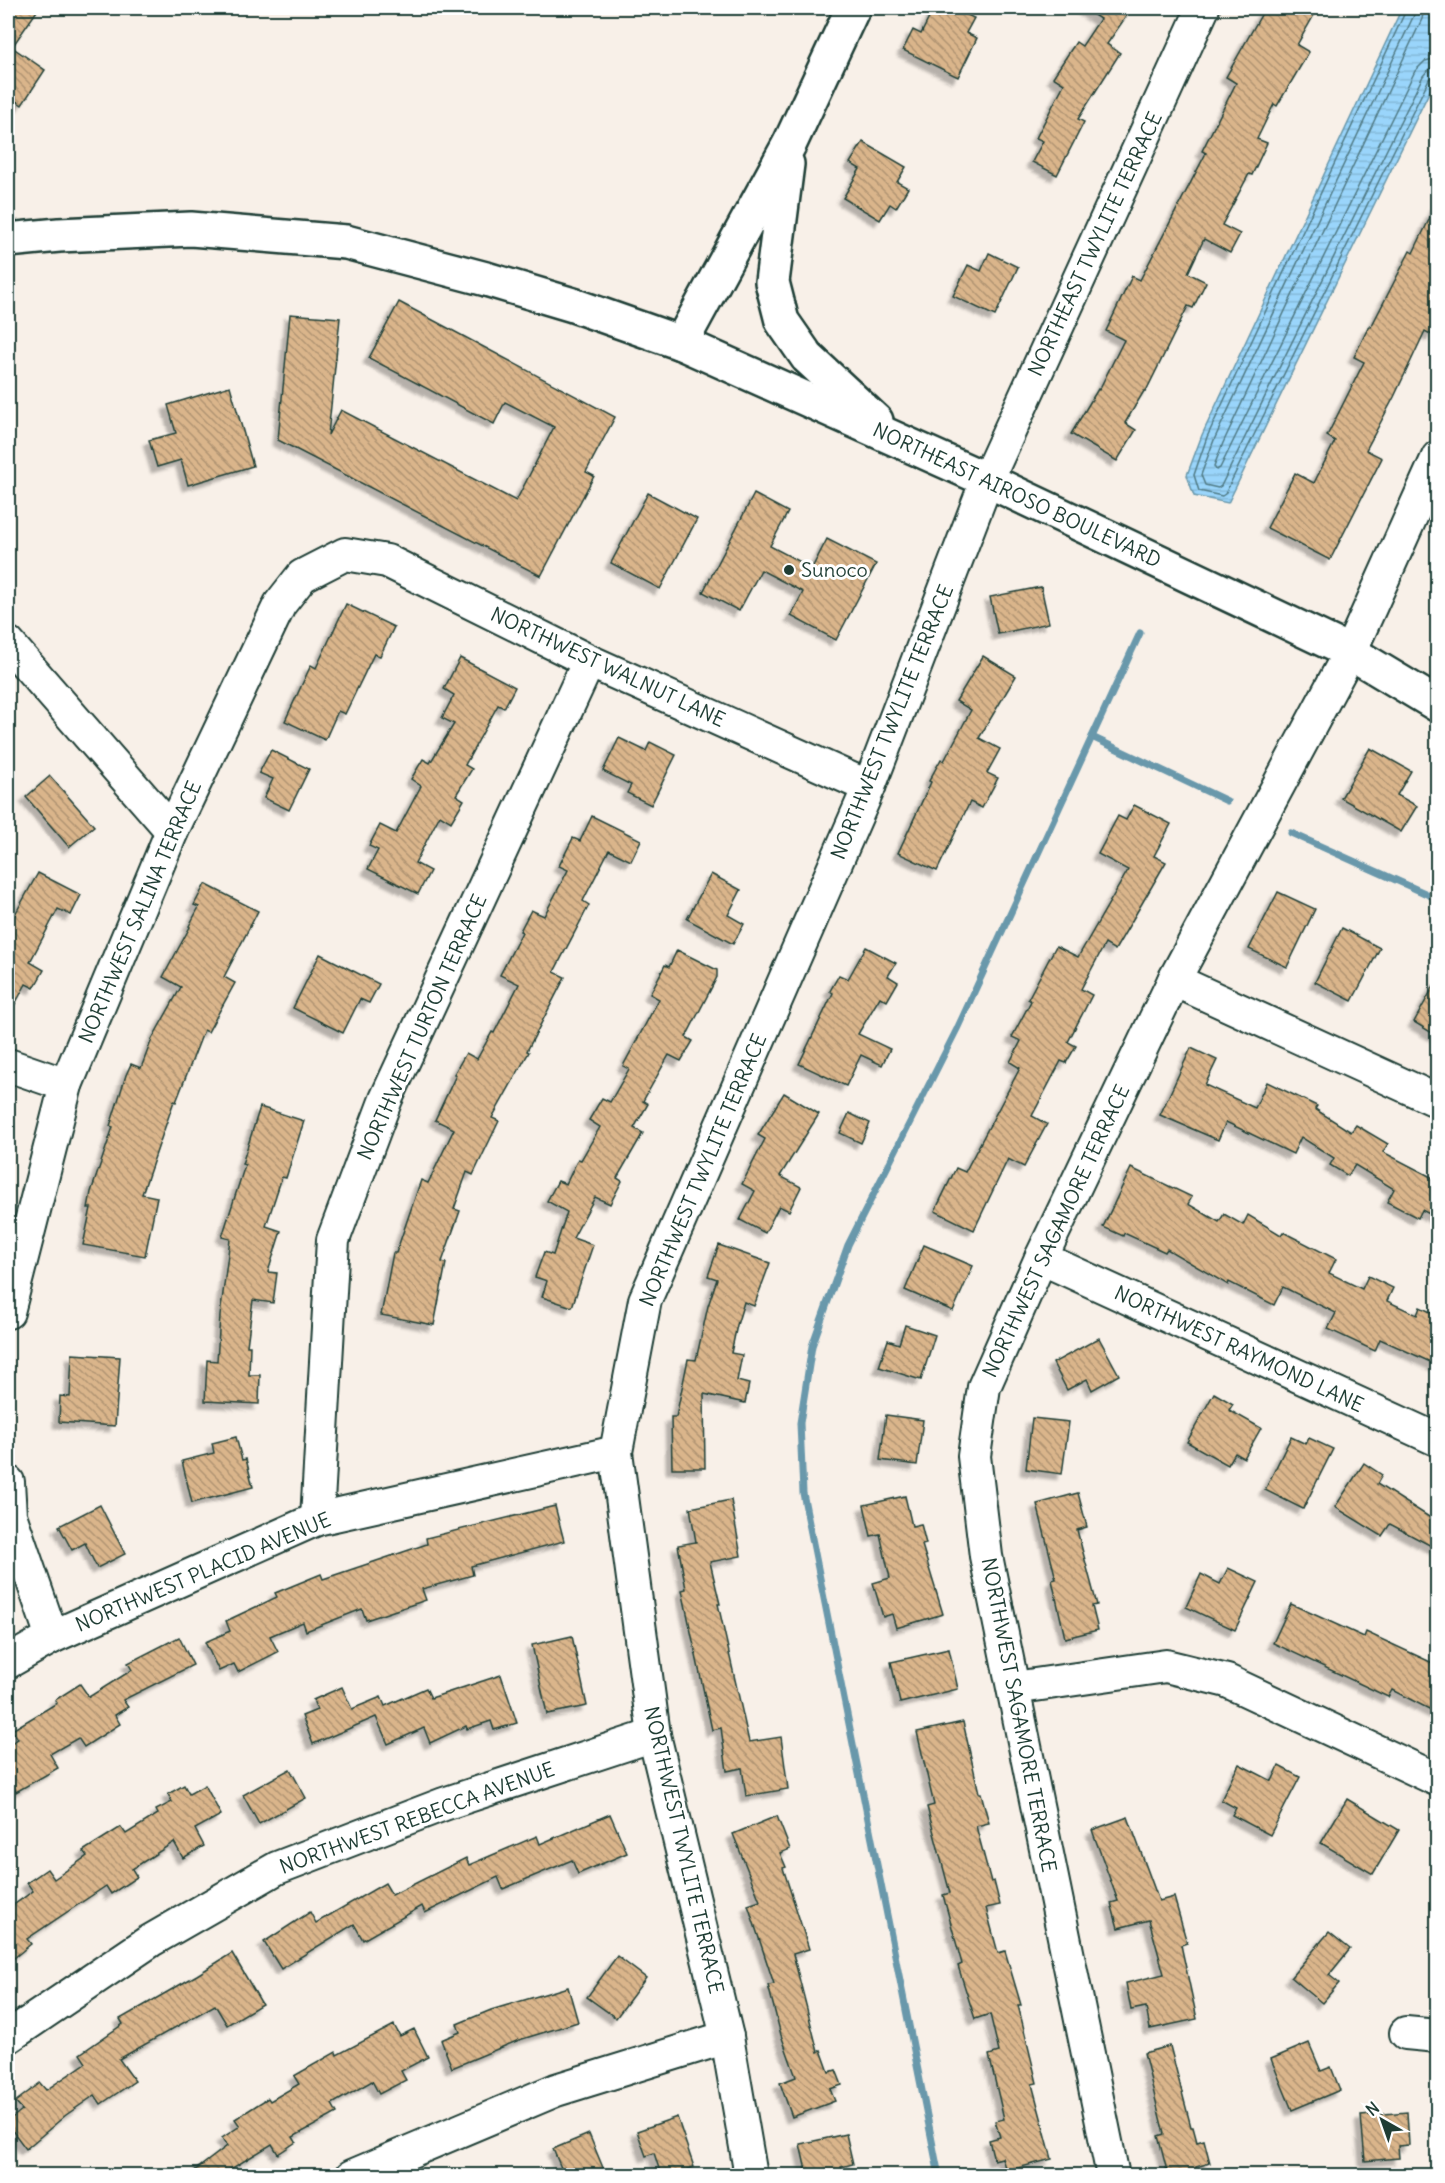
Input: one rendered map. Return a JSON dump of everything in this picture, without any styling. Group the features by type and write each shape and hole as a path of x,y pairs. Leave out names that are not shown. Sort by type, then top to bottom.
{"main road":[{"path":"681,343 789,144 853,8"},
{"path":"789,144 772,282 782,321 807,357 895,438"},
{"name":"NORTHEAST AIROSO BOULEVARD","path":"8,240 59,235 191,229 346,242 573,305 681,343 987,480 1350,652 1437,705"},
{"name":"NORTHEAST AIROSO BOULEVARD","path":"1350,652 1437,677"}],"street":[{"name":"NORTHEAST TWYLITE TERRACE","path":"987,480 1203,8"},
{"name":"NORTHWEST SAGAMORE TERRACE","path":"1113,2175 986,1556 974,1456 984,1387 1041,1258 1174,980 1350,652 1437,457"},
{"name":"NORTHWEST TWYLITE TERRACE","path":"751,2175 727,2037 654,1736 616,1452 645,1300 869,786 987,480"},
{"name":"NORTHWEST WALNUT LANE","path":"345,554 387,561 590,661 869,786"},
{"name":"NORTHWEST SALINA TERRACE","path":"8,1312 66,1085 172,831 280,604 302,576 345,554"},
{"path":"8,643 172,831"},
{"name":"NORTHWEST TURTON TERRACE","path":"317,1519 333,1240 386,1099 590,661"},
{"path":"1174,980 1437,1101"},
{"path":"8,1065 66,1085"},
{"name":"NORTHWEST RAYMOND LANE","path":"1041,1258 1437,1440"},
{"name":"NORTHWEST PLACID AVENUE","path":"8,1662 52,1637 317,1519 616,1452"},
{"path":"8,1482 10,1515 52,1637"},
{"path":"1014,1688 1166,1666 1227,1681 1437,1780"},
{"name":"NORTHWEST REBECCA AVENUE","path":"8,2037 150,1941 277,1868 444,1804 654,1736"},
{"path":"1406,2032 1437,2036"},
{"path":"352,2175 556,2090 727,2037"}],"water":[{"path":"1402,8 1437,8 1437,76 1228,503 1194,496 1187,475 1202,435"}],"building":[{"path":"8,8 39,8 12,47 45,70 22,105 8,95"},
{"path":"934,8 952,8 974,18 966,33 977,38 958,77 903,50 913,30 921,34"},
{"path":"1083,8 1132,8 1107,44 1120,53 1078,119 1084,122 1057,175 1032,162 1043,141 1036,138 1064,84 1053,77 1076,42 1082,46 1100,19"},
{"path":"1265,8 1318,8 1297,45 1309,52 1277,106 1274,104 1257,139 1267,143 1252,175 1249,174 1222,225 1240,234 1230,253 1204,239 1188,273 1206,282 1193,308 1188,306 1146,391 1125,423 1136,430 1117,461 1071,434 1099,390 1124,340 1106,331 1132,276 1140,280 1206,153 1202,151 1236,83 1226,77"},
{"path":"863,142 906,167 897,182 908,188 896,208 890,204 880,220 843,198 860,169 850,163"},
{"path":"1437,203 1437,325 1432,335 1425,331 1366,450 1382,458 1330,560 1267,528 1295,473 1314,483 1335,441 1327,436 1364,362 1354,357 1410,251 1413,253"},
{"path":"989,253 1018,267 995,316 953,296 968,265 981,271"},
{"path":"399,302 615,417 586,472 594,476 541,576 278,440 290,314 340,318 328,435 341,410 516,501 554,427 505,402 494,424 369,358"},
{"path":"230,386 253,466 188,485 181,460 157,467 149,440 176,433 168,405"},
{"path":"648,493 697,519 660,589 611,563"},
{"path":"754,494 788,512 770,546 812,568 827,539 876,564 836,640 791,616 803,592 761,570 739,611 703,592"},
{"path":"1041,587 1049,623 998,634 990,597"},
{"path":"346,604 394,627 380,656 374,654 345,714 338,711 325,740 285,721 311,665 316,668"},
{"path":"983,656 1016,676 979,738 1000,749 987,773 998,778 982,808 970,802 937,871 898,853 931,782 929,781 941,759 944,761 971,710 956,701"},
{"path":"460,658 515,687 504,708 498,705 465,765 472,769 456,795 464,800 451,822 440,815 415,863 430,871 418,894 368,869 378,850 369,846 380,825 396,833 421,786 411,779 423,759 430,763 454,724 442,718 454,695 444,689"},
{"path":"619,738 646,751 650,742 676,755 651,805 627,793 631,785 603,771"},
{"path":"1370,748 1411,771 1397,795 1417,806 1401,832 1341,798"},
{"path":"271,750 309,769 289,810 264,798 273,779 259,773"},
{"path":"50,776 94,826 69,847 26,797"},
{"path":"1134,805 1171,824 1154,856 1166,862 1115,950 1105,944 1081,989 1092,995 1068,1042 1076,1046 1066,1063 1061,1061 1032,1116 1047,1124 1024,1167 1008,1159 974,1230 935,1211 956,1168 965,1172 1020,1068 1010,1062 1021,1041 1012,1037 1031,1001 1028,999 1056,946 1078,957 1128,870 1098,854 1118,816 1126,820"},
{"path":"592,816 641,840 631,861 609,850 583,901 589,905 554,972 565,977 527,1051 529,1052 492,1118 499,1121 473,1175 467,1172 454,1209 460,1211 442,1262 446,1263 434,1325 381,1315 393,1253 396,1253 421,1180 428,1183 454,1129 435,1120 456,1075 454,1074 466,1053 477,1059 492,1032 494,1033 519,984 500,975 531,910 544,916 568,870 559,866 573,838 580,841"},
{"path":"38,873 81,895 71,915 58,909 30,962 44,970 34,988 26,984 8,1017 8,927"},
{"path":"711,874 741,890 728,915 744,924 733,944 687,919"},
{"path":"205,884 258,911 224,977 235,983 208,1032 204,1030 176,1102 174,1101 142,1194 157,1197 145,1256 83,1245 91,1208 88,1208 91,1192 113,1127 110,1126 126,1075 131,1064 141,1068 152,1039 181,987 163,977 190,927 199,907 194,905"},
{"path":"1278,892 1315,909 1287,967 1249,949"},
{"path":"1342,928 1380,948 1352,1001 1315,982"},
{"path":"866,947 896,963 888,976 898,982 887,1001 880,997 858,1034 890,1049 882,1065 861,1055 846,1086 799,1064 833,993 830,991 839,975 848,979"},
{"path":"677,950 717,970 717,977 686,1037 693,1041 681,1061 669,1055 643,1101 648,1104 634,1128 643,1133 617,1178 622,1181 610,1204 595,1197 573,1238 593,1245 572,1307 542,1297 547,1281 535,1277 544,1252 553,1255 567,1212 547,1201 558,1181 566,1184 578,1159 581,1160 600,1127 589,1120 602,1098 610,1102 629,1069 623,1066 659,999 650,994 665,965 669,967"},
{"path":"320,954 379,984 369,1003 360,999 343,1033 293,1008"},
{"path":"1437,980 1437,1036 1414,1022"},
{"path":"1191,1048 1217,1060 1205,1085 1255,1108 1267,1082 1317,1106 1315,1109 1351,1132 1356,1125 1388,1144 1383,1152 1437,1180 1437,1218 1422,1210 1418,1218 1387,1202 1394,1189 1355,1165 1348,1176 1330,1165 1334,1158 1301,1137 1293,1154 1226,1122 1218,1140 1160,1115"},
{"path":"784,1093 819,1114 780,1176 801,1187 789,1211 779,1206 765,1233 740,1220 755,1191 742,1184 765,1139 758,1135"},
{"path":"260,1107 304,1121 286,1178 282,1177 266,1226 281,1231 268,1272 277,1273 273,1303 253,1300 247,1346 250,1346 249,1375 260,1375 259,1404 205,1401 207,1360 217,1361 230,1239 222,1237 245,1165 242,1164"},
{"path":"849,1113 870,1123 861,1143 840,1133"},
{"path":"1131,1168 1192,1197 1188,1204 1219,1222 1224,1214 1243,1225 1248,1215 1281,1235 1283,1232 1336,1259 1329,1273 1362,1289 1368,1276 1393,1288 1387,1301 1417,1315 1420,1307 1437,1315 1437,1365 1380,1339 1375,1351 1328,1329 1336,1313 1283,1287 1274,1305 1229,1282 1228,1285 1167,1249 1165,1252 1124,1233 1123,1236 1103,1227"},
{"path":"719,1245 770,1263 754,1306 744,1302 731,1353 742,1355 737,1381 749,1384 745,1403 704,1394 705,1468 672,1468 671,1417 676,1417 688,1359 696,1360 708,1306 717,1279 708,1276"},
{"path":"924,1245 973,1266 953,1311 905,1290"},
{"path":"905,1325 935,1335 921,1380 879,1367 888,1340 899,1344"},
{"path":"1099,1338 1119,1375 1092,1390 1087,1379 1067,1390 1053,1363"},
{"path":"72,1354 120,1357 115,1426 59,1422 60,1396 70,1397"},
{"path":"1214,1393 1233,1404 1229,1410 1261,1428 1244,1458 1235,1453 1228,1465 1187,1442"},
{"path":"886,1415 923,1420 917,1465 880,1460"},
{"path":"1032,1418 1069,1422 1062,1474 1026,1469"},
{"path":"236,1437 242,1460 246,1459 253,1487 192,1503 182,1461 214,1453 212,1443"},
{"path":"1291,1437 1306,1444 1309,1438 1333,1449 1303,1509 1265,1490"},
{"path":"1364,1463 1382,1475 1377,1484 1437,1522 1437,1549 1390,1524 1382,1536 1335,1507"},
{"path":"1078,1493 1087,1527 1077,1530 1097,1605 1092,1606 1098,1630 1065,1638 1052,1580 1056,1579 1037,1504"},
{"path":"905,1496 912,1526 921,1524 926,1544 922,1545 943,1614 896,1628 892,1614 883,1617 873,1583 890,1578 880,1534 871,1536 864,1505"},
{"path":"731,1500 741,1556 710,1562 720,1604 718,1604 749,1742 781,1737 788,1789 746,1796 742,1768 727,1771 721,1728 712,1730 682,1590 686,1589 678,1545 696,1542 690,1508"},
{"path":"100,1505 125,1554 97,1568 85,1543 72,1550 59,1526"},
{"path":"555,1506 564,1541 471,1566 473,1575 422,1589 426,1600 366,1620 362,1609 306,1631 303,1622 270,1636 278,1652 238,1672 234,1664 219,1671 205,1642 230,1631 226,1621 277,1597 275,1593 321,1574 323,1579 427,1544 426,1538"},
{"path":"1228,1568 1258,1582 1235,1630 1186,1607 1201,1574 1220,1584"},
{"path":"1291,1604 1364,1637 1366,1632 1437,1665 1437,1713 1392,1690 1388,1697 1273,1643"},
{"path":"572,1636 587,1706 547,1714 532,1645"},
{"path":"179,1637 193,1665 123,1700 128,1707 115,1715 120,1724 84,1747 78,1738 50,1754 58,1768 16,1792 8,1777 8,1745 18,1739 12,1730 57,1703 55,1700 80,1684 89,1697 132,1670 128,1663"},
{"path":"949,1649 958,1689 900,1703 891,1662"},
{"path":"501,1675 517,1723 494,1730 491,1721 467,1729 466,1726 430,1743 424,1728 388,1744 376,1717 313,1744 302,1716 317,1710 313,1700 342,1687 352,1709 381,1697 385,1706 426,1688 431,1698"},
{"path":"963,1722 979,1793 981,1793 989,1823 976,1826 991,1882 994,1881 1000,1905 986,1908 998,1953 1005,1951 1021,2005 1018,2005 1037,2083 1032,2084 1052,2159 1006,2171 1002,2158 994,2160 989,2140 1000,2137 995,2121 1004,2119 989,2055 999,2052 990,2014 975,2019 958,1966 962,1964 943,1895 950,1893 927,1807 934,1805 917,1732"},
{"path":"1239,1764 1272,1781 1279,1766 1300,1777 1270,1835 1232,1815 1236,1808 1221,1800"},
{"path":"290,1769 306,1798 259,1824 243,1795"},
{"path":"184,1785 189,1794 205,1785 221,1815 195,1829 204,1846 183,1858 174,1842 132,1869 137,1877 111,1894 106,1886 27,1939 31,1944 8,1963 8,1909 33,1891 27,1883 47,1869 54,1879 87,1856 83,1851 121,1827 126,1834 158,1814 156,1810 172,1802 168,1794"},
{"path":"1347,1799 1399,1830 1373,1874 1321,1843"},
{"path":"610,1814 627,1853 578,1874 572,1860 503,1889 498,1877 425,1913 422,1906 363,1940 354,1924 281,1969 264,1942 310,1912 316,1923 385,1883 392,1895 466,1858 469,1865 537,1836 540,1844"},
{"path":"777,1816 790,1849 780,1853 786,1867 783,1868 809,1949 793,1954 818,2052 821,2050 829,2072 836,2070 842,2085 830,2089 835,2101 792,2117 780,2083 796,2077 781,2035 768,1985 774,1984 748,1905 760,1901 733,1834"},
{"path":"1128,1817 1159,1901 1174,1897 1187,1943 1181,1945 1197,2019 1150,2029 1146,2007 1131,2010 1126,1983 1164,1974 1149,1920 1118,1928 1111,1903 1118,1901 1092,1830"},
{"path":"1329,1932 1350,1949 1329,1975 1339,1983 1322,2003 1291,1977"},
{"path":"232,1953 262,2004 227,2025 215,2005 119,2059 135,2081 101,2104 95,2095 66,2115 26,2149 8,2125 8,2121 22,2110 15,2102 40,2083 46,2090 86,2063 80,2054 123,2024 120,2019"},
{"path":"617,1956 646,1978 616,2018 587,1997"},
{"path":"568,1987 578,2022 519,2040 452,2068 441,2040 460,2032 457,2024 491,2010"},
{"path":"394,2025 400,2036 414,2029 428,2057 401,2071 406,2080 379,2094 372,2081 332,2104 337,2113 293,2137 296,2142 278,2154 272,2144 221,2175 189,2175 227,2146 222,2138 240,2126 235,2119 268,2098 270,2101 299,2084 294,2076 336,2052 337,2055"},
{"path":"1309,2043 1321,2071 1331,2067 1340,2090 1292,2110 1271,2059"},
{"path":"1170,2046 1191,2127 1193,2127 1197,2142 1204,2140 1210,2163 1196,2167 1198,2175 1168,2175 1158,2136 1164,2134 1144,2053"},
{"path":"1407,2112 1409,2145 1398,2146 1399,2158 1365,2161 1361,2116"},
{"path":"677,2117 694,2167 669,2175 661,2175 654,2153 646,2156 637,2131"},
{"path":"589,2134 606,2175 564,2175 553,2149"},
{"path":"846,2134 853,2164 841,2167 843,2175 807,2175 800,2144"}],"waterway":[{"path":"939,2176 803,1493 800,1423 812,1346 848,1245 957,1029 1140,633"},
{"path":"1092,737 1227,801"},
{"path":"1291,833 1438,899"}],"place":[{"name":"Sunoco","path":"789,570"}]}
